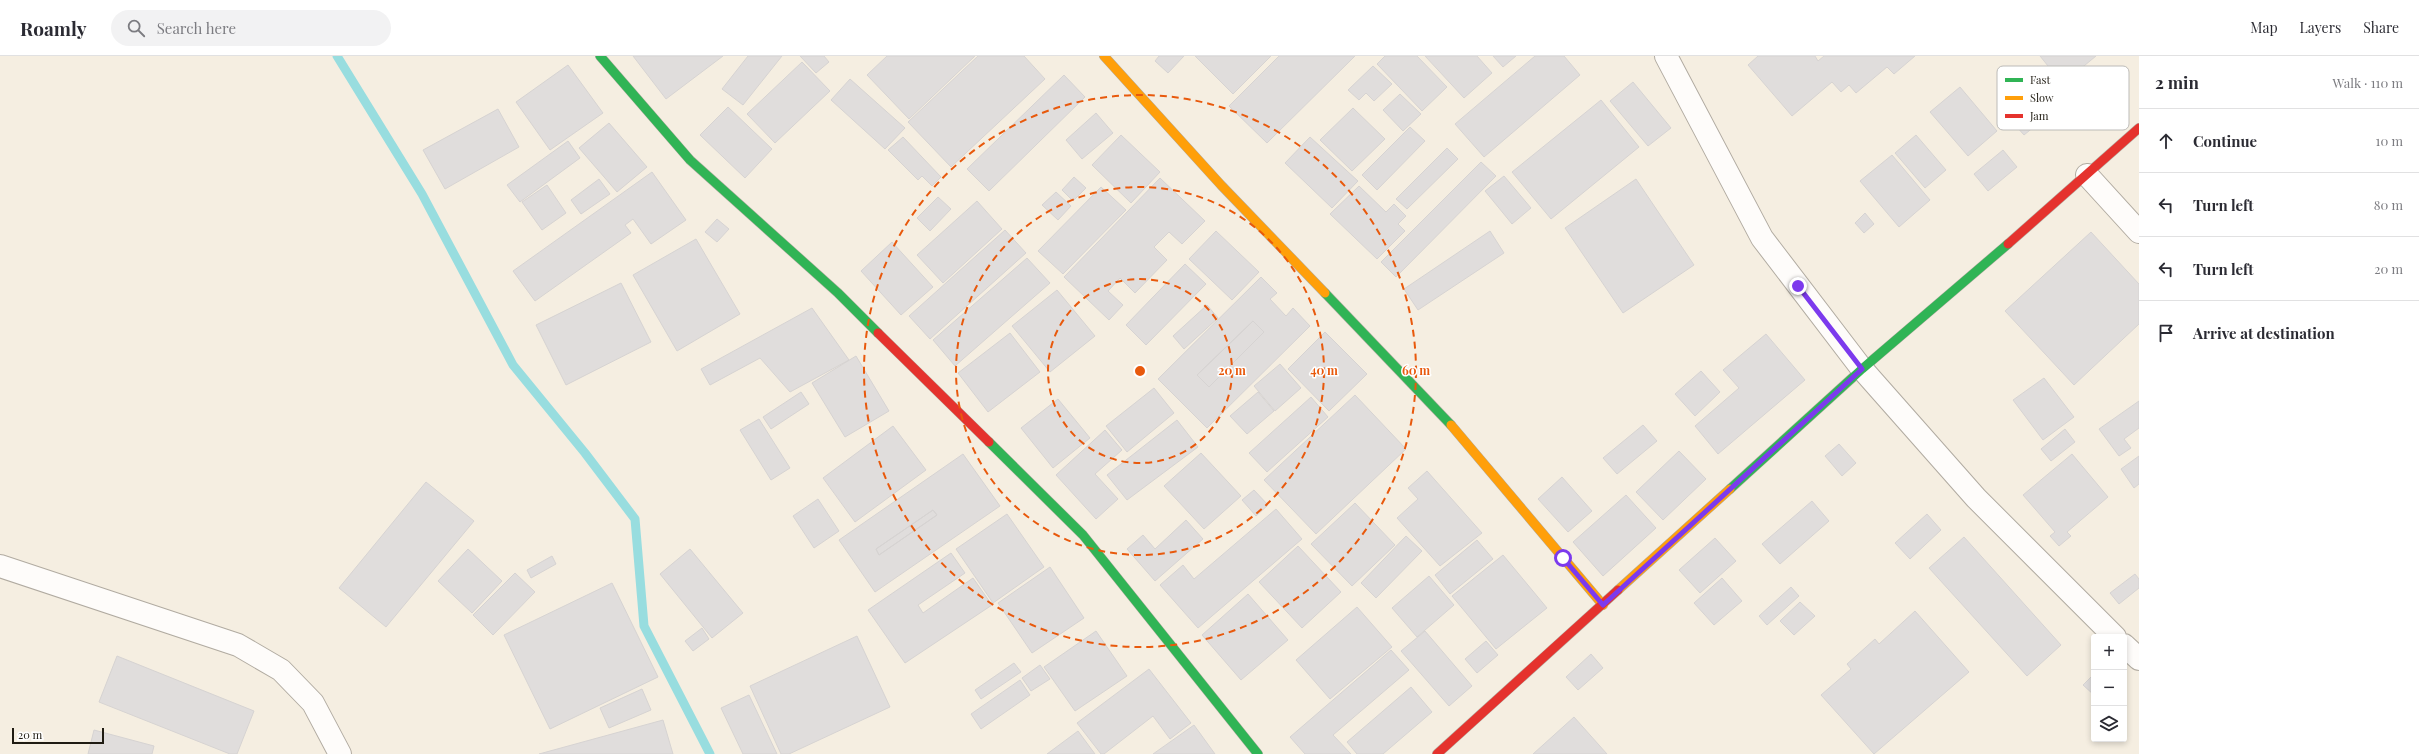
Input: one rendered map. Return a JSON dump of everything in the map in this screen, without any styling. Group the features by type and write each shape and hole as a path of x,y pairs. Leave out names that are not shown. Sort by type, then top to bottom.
{"street":[{"path":"600,56 690,160 838,293 1083,535 1258,754"},
{"path":"1104,56 1221,185 1455,429 1603,605"},
{"path":"1666,56 1762,238 1862,369 1976,498 2111,634"},
{"path":"1437,754 1862,369 1933,310 2139,128"},
{"path":"2087,175 2139,232"},
{"path":"0,566 238,645 282,670 313,703 340,754"},
{"path":"2127,648 2139,659"}],"building":[{"path":"633,56 723,56 666,99"},
{"path":"748,56 782,56 743,105 722,89"},
{"path":"800,56 824,56 829,62 816,73"},
{"path":"887,56 975,56 909,119 867,75"},
{"path":"978,56 1024,56 1045,79 951,167 908,122"},
{"path":"1159,56 1184,56 1168,73 1155,61"},
{"path":"1195,56 1271,56 1233,94"},
{"path":"1279,56 1355,56 1267,143 1229,106"},
{"path":"1385,56 1417,56 1447,87 1422,111 1377,64"},
{"path":"1425,56 1477,56 1492,73 1464,98"},
{"path":"1493,56 1516,56 1503,67"},
{"path":"1535,56 1564,56 1580,75 1484,157 1455,124"},
{"path":"1758,56 1815,56 1818,61 1824,56 1915,56 1894,74 1887,67 1856,93 1849,85 1841,92 1832,82 1792,116 1748,65"},
{"path":"2040,56 2096,56 2084,66 2048,66"},
{"path":"802,62 830,91 775,143 747,114"},
{"path":"568,65 603,113 550,150 516,102"},
{"path":"1373,66 1392,84 1374,101 1366,93 1359,100 1348,90"},
{"path":"1064,75 1085,97 989,191 967,169"},
{"path":"850,79 905,128 885,149 831,100"},
{"path":"1633,82 1671,128 1648,146 1610,101"},
{"path":"1960,87 1997,131 1968,156 1930,112"},
{"path":"1400,94 1421,114 1403,131 1383,110"},
{"path":"1601,100 1639,147 1551,219 1512,172"},
{"path":"728,107 772,149 745,178 700,135"},
{"path":"1353,108 1385,139 1352,171 1320,140"},
{"path":"498,109 519,147 445,189 423,150"},
{"path":"1096,113 1113,133 1082,159 1066,140"},
{"path":"609,123 647,167 617,192 579,148"},
{"path":"1410,127 1425,141 1377,190 1362,175"},
{"path":"2020,130 2030,130 2024,135"},
{"path":"1121,135 1160,172 1131,203 1092,165"},
{"path":"1916,135 1946,170 1925,188 1895,153"},
{"path":"903,137 941,177 932,186 922,176 918,180 888,150"},
{"path":"1310,137 1358,181 1332,208 1285,163"},
{"path":"568,141 580,158 520,202 507,185"},
{"path":"1447,148 1458,159 1407,209 1396,199"},
{"path":"2003,150 2017,167 1988,191 1974,174"},
{"path":"1892,155 1930,200 1899,227 1860,181"},
{"path":"1481,162 1496,176 1396,277 1381,262"},
{"path":"652,172 686,220 651,244 633,219 625,225 631,233 535,301 513,271"},
{"path":"1504,176 1531,208 1512,224 1485,191"},
{"path":"1074,177 1086,188 1073,201 1062,190"},
{"path":"1160,178 1205,221 1182,244 1169,232 1154,247 1167,260 1135,293 1120,278 1108,291 1123,305 1109,320 1064,277"},
{"path":"599,179 610,194 581,214 571,200"},
{"path":"1636,179 1694,265 1623,313 1565,228"},
{"path":"547,185 566,213 542,230 522,202"},
{"path":"1359,186 1386,212 1394,204 1406,216 1398,224 1405,231 1377,259 1330,214"},
{"path":"1101,187 1126,210 1063,274 1038,251"},
{"path":"1056,192 1071,206 1058,220 1042,205"},
{"path":"938,197 951,209 930,231 917,218"},
{"path":"977,201 1002,229 943,283 917,255"},
{"path":"1865,213 1874,224 1864,233 1855,223"},
{"path":"717,219 729,229 717,242 705,232"},
{"path":"1005,230 1026,253 930,339 909,316"},
{"path":"1216,231 1259,272 1232,300 1189,259"},
{"path":"1490,231 1504,253 1418,310 1404,289"},
{"path":"2091,232 2139,284 2139,324 2074,385 2005,311"},
{"path":"696,239 740,314 677,351 633,275"},
{"path":"892,242 933,287 901,315 861,271"},
{"path":"1027,258 1050,283 955,366 933,340"},
{"path":"1185,264 1206,284 1146,345 1126,325"},
{"path":"1261,277 1277,293 1270,299 1286,316 1293,308 1310,326 1207,428 1158,379","holes":["1253,321 1264,332 1209,387 1197,375"]},
{"path":"621,283 651,342 566,385 536,325"},
{"path":"1057,290 1095,336 1050,372 1012,326"},
{"path":"1207,305 1218,318 1184,349 1173,336"},
{"path":"812,308 849,360 790,392 760,358 710,385 701,369"},
{"path":"1253,321 1264,332 1209,387 1197,375"},
{"path":"1325,332 1367,374 1329,411 1288,369"},
{"path":"1010,333 1040,372 988,412 958,373"},
{"path":"1766,334 1805,380 1718,454 1695,426 1739,388 1723,370"},
{"path":"856,356 889,411 845,437 812,383"},
{"path":"1280,364 1301,388 1275,411 1254,386"},
{"path":"1701,371 1720,392 1695,416 1675,394"},
{"path":"2044,378 2074,417 2043,440 2013,400"},
{"path":"1154,388 1174,413 1127,452 1106,426"},
{"path":"801,392 809,404 771,429 763,417"},
{"path":"1258,392 1274,411 1247,434 1230,416"},
{"path":"1355,395 1406,449 1316,534 1264,480"},
{"path":"1311,397 1328,417 1267,472 1249,453"},
{"path":"1058,399 1090,438 1053,468 1021,428"},
{"path":"2139,401 2139,428 2124,439 2131,448 2119,456 2099,429"},
{"path":"759,419 790,468 771,480 740,430"},
{"path":"1177,420 1198,447 1127,500 1107,475"},
{"path":"1643,425 1657,441 1617,474 1603,458"},
{"path":"893,426 926,470 855,522 823,478"},
{"path":"2065,429 2075,442 2051,461 2041,449"},
{"path":"1105,430 1122,450 1095,474 1118,499 1096,519 1056,475"},
{"path":"1839,444 1856,463 1842,476 1825,456"},
{"path":"1679,451 1706,479 1663,520 1636,492"},
{"path":"1201,453 1241,496 1204,529 1164,486"},
{"path":"963,454 1000,506 875,592 839,540","holes":["933,510 937,515 879,555 876,549"]},
{"path":"2072,454 2108,497 2067,532 2071,536 2059,546 2050,536 2055,532 2023,495"},
{"path":"2139,456 2139,484 2134,488 2121,469"},
{"path":"1427,471 1482,533 1440,566 1397,518 1418,499 1408,488"},
{"path":"1562,477 1592,511 1568,532 1538,499"},
{"path":"426,482 474,521 386,627 339,588"},
{"path":"1254,490 1268,505 1256,516 1242,500"},
{"path":"1626,495 1656,528 1603,576 1573,542"},
{"path":"818,499 839,531 814,548 793,516"},
{"path":"1812,501 1829,521 1780,564 1762,544"},
{"path":"1355,503 1395,545 1352,586 1311,544"},
{"path":"1276,509 1302,539 1198,628 1160,585 1183,565 1194,579"},
{"path":"933,510 937,515 879,555 876,549"},
{"path":"1007,514 1044,567 993,603 956,549"},
{"path":"1927,514 1941,530 1910,559 1895,543"},
{"path":"1186,520 1203,539 1155,581 1127,549 1143,535 1155,549"},
{"path":"1406,536 1422,551 1376,598 1361,583"},
{"path":"1964,537 2061,645 2027,676 1929,568"},
{"path":"1715,538 1736,561 1700,593 1679,570"},
{"path":"1477,540 1493,559 1450,594 1435,575"},
{"path":"1298,546 1341,592 1302,628 1259,582"},
{"path":"468,549 502,581 472,613 438,581"},
{"path":"690,549 743,613 712,638 660,574"},
{"path":"951,553 965,573 918,605 923,613 973,578 992,605 905,663 868,610"},
{"path":"1503,555 1547,608 1496,649 1452,596"},
{"path":"552,556 556,564 531,578 527,570"},
{"path":"1050,567 1084,618 1032,653 998,603"},
{"path":"515,573 535,592 493,635 473,615"},
{"path":"2135,574 2139,579 2139,588 2119,604 2110,593"},
{"path":"1429,576 1454,605 1417,637 1392,608"},
{"path":"1722,578 1742,601 1714,625 1694,603"},
{"path":"612,583 658,677 550,729 504,635"},
{"path":"1791,587 1799,596 1767,625 1759,616"},
{"path":"1248,594 1288,640 1241,680 1202,635"},
{"path":"1800,602 1815,616 1794,635 1780,621"},
{"path":"1357,607 1392,647 1330,699 1296,660"},
{"path":"1915,611 1969,672 1874,754 1821,695 1851,669 1847,664 1875,639 1879,644"},
{"path":"702,628 709,639 693,651 685,641"},
{"path":"1096,631 1127,676 1075,711 1044,667"},
{"path":"1425,631 1472,686 1449,706 1401,651"},
{"path":"857,636 890,707 789,754 781,754 750,686"},
{"path":"1486,641 1498,655 1477,673 1465,659"},
{"path":"1391,650 1409,670 1333,735 1351,754 1305,754 1290,737"},
{"path":"1591,654 1603,668 1578,690 1566,677"},
{"path":"117,656 254,711 237,754 230,754 99,702"},
{"path":"1014,663 1021,672 981,699 975,690"},
{"path":"1040,665 1050,679 1031,691 1022,678"},
{"path":"1149,669 1191,723 1170,739 1153,716 1104,754 1101,754 1077,723"},
{"path":"2091,677 2091,692 2083,685"},
{"path":"1020,680 1030,695 981,729 971,714"},
{"path":"1411,687 1432,712 1383,754 1357,754 1347,742"},
{"path":"642,689 651,710 609,728 600,708"},
{"path":"749,695 777,754 743,754 721,708"},
{"path":"1574,717 1607,754 1533,754"},
{"path":"663,720 673,754 539,754"},
{"path":"1194,725 1215,754 1153,754"},
{"path":"94,730 154,746 152,754 88,754"},
{"path":"1078,731 1095,754 1047,754"}],"waterway":[{"path":"337,56 422,194 513,365 585,453 635,519 644,626 710,754"}],"traffic: fast":[{"path":"600,56 690,160 838,293 878,333"},
{"path":"1730,489 1862,369 2008,244"},
{"path":"1325,293 1451,425"},
{"path":"989,442 1083,535 1258,754"}],"traffic: slow":[{"path":"1104,56 1221,185 1325,293"},
{"path":"1451,425 1603,605"},
{"path":"1618,590 1730,489"}],"traffic: jam":[{"path":"2008,244 2139,128"},
{"path":"878,333 989,442"},
{"path":"1437,754 1618,590"}],"route":[{"path":"1563,558 1603,605 1862,369 1798,286"}]}
